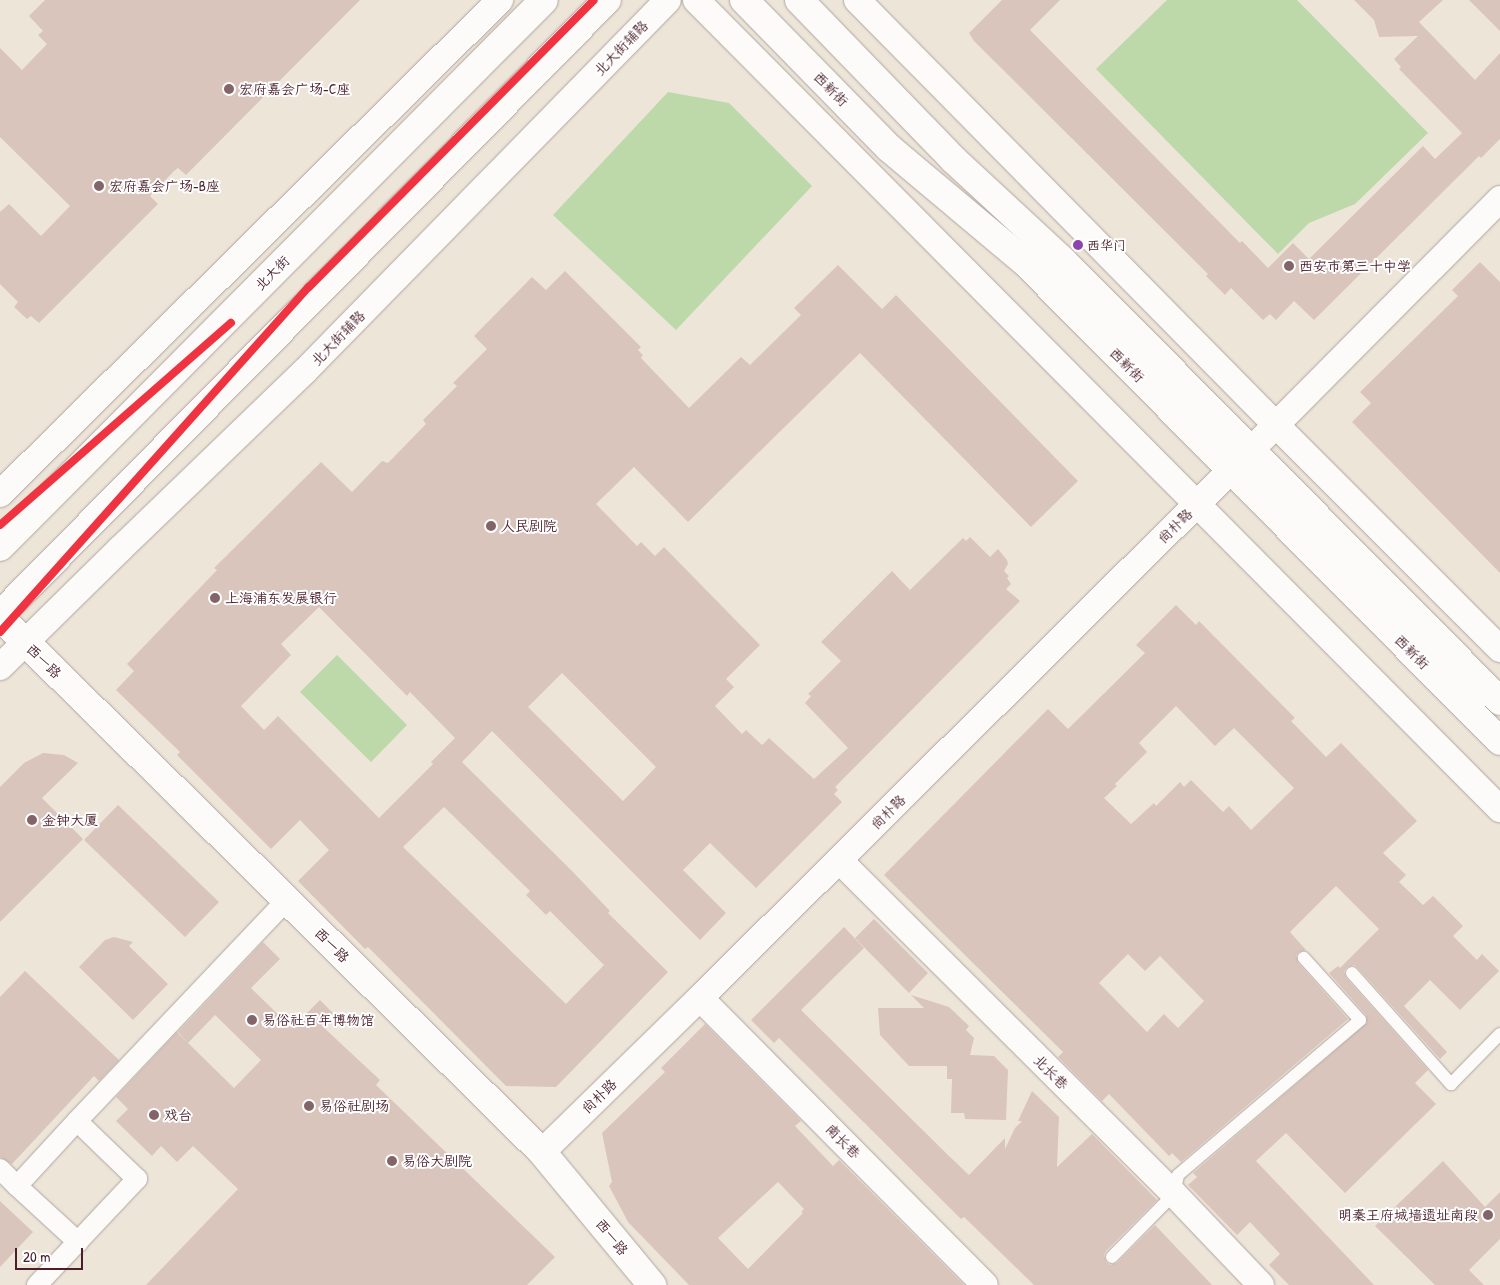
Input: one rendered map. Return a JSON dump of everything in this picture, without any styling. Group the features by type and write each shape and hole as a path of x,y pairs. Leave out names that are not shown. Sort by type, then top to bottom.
{"main road":[{"name":"北大街","path":"0,547 544,0"},
{"path":"0,616 607,0"},
{"name":"西新街","path":"744,0 889,148 1026,263 1500,741"},
{"name":"西新街","path":"799,0 954,160 1063,261 1500,701"},
{"name":"西一路","path":"0,616 542,1152 652,1285"}],"street":[{"path":"0,494 500,0"},
{"name":"北大街辅路","path":"0,667 304,372 668,0"},
{"path":"696,0 1500,808"},
{"path":"857,0 1276,426 1500,649"},
{"path":"1250,450 1500,199"},
{"name":"尚朴路","path":"542,1152 700,998 1232,470"},
{"name":"北长巷","path":"839,860 1174,1194 1261,1285"},
{"path":"17,1186 287,900"},
{"name":"南长巷","path":"700,998 985,1285"},
{"path":"37,1285 137,1179 77,1121"},
{"path":"0,1169 78,1242"}],"lane":[{"path":"1112,1258 1174,1194 1178,1175 1360,1020 1304,958"},
{"path":"1352,973 1451,1084 1500,1034"}],"green space":[{"path":"1167,0 1297,0 1428,133 1355,204 1309,223 1278,254 1096,69"},
{"path":"668,92 729,103 812,186 676,330 553,215"},
{"path":"337,655 407,725 371,762 300,692"}],"building":[{"path":"45,0 360,0 186,175 178,168 174,171 150,196 158,204 39,323 31,316 27,319 14,307 18,302 0,284 0,212 9,204 41,236 70,206 0,137 0,48 22,70 47,44 38,35 43,31 29,16"},
{"path":"1002,0 1060,0 1030,30 1240,243 1242,241 1268,268 1293,243 1309,259 1423,146 1435,159 1462,133 1399,69 1401,67 1394,59 1418,36 1379,37 1374,20 1354,0 1443,0 1419,22 1475,80 1500,53 1500,139 1481,158 1479,156 1314,320 1294,301 1276,320 1270,314 1263,320 1231,288 1225,295 1206,276 1208,274 974,41 969,33"},
{"path":"1469,0 1500,0 1500,31"},
{"path":"1480,262 1500,282 1500,573 1352,422 1371,403 1360,392 1458,296 1452,290"},
{"path":"838,265 882,309 896,295 1078,481 1031,527 860,353 688,522 634,467 596,504 637,546 641,542 655,556 664,547 760,645 726,679 734,687 715,706 742,734 746,730 762,745 769,738 814,779 848,748 805,703 811,696 808,694 841,661 821,642 892,571 910,590 963,538 966,541 970,537 990,557 998,549 1007,560 1008,564 1004,571 1009,576 1007,578 1011,584 1006,589 1020,601 835,787 838,790 834,794 842,802 756,888 710,843 683,870 726,913 700,940 492,731 462,762 573,872 610,911 608,913 668,972 556,1087 506,1086 368,947 365,949 298,881 329,850 300,820 271,849 177,755 180,752 116,690 134,671 127,664 217,570 214,568 321,462 352,492 382,461 388,463 426,424 423,420 457,386 453,383 487,349 474,336 532,277 546,290 565,271 641,347 638,350 643,355 641,358 689,408 741,357 750,365 801,315 794,308","holes":["319,607 407,696 410,692 455,738 431,762 433,764 379,818 278,716 264,730 241,706 291,655 281,644","562,673 656,767 623,801 528,707","444,807 530,891 526,895 546,915 550,911 604,965 566,1004 403,847"]},
{"path":"1176,605 1196,625 1199,621 1295,718 1291,721 1326,757 1341,743 1417,821 1383,853 1406,875 1399,882 1423,905 1433,896 1463,926 1453,936 1477,960 1482,954 1499,971 1460,1010 1430,980 1404,1006 1447,1052 1440,1059 1358,968 1354,965 1347,967 1344,971 1346,978 1428,1070 1415,1083 1436,1104 1345,1193 1286,1133 1256,1161 1374,1285 1289,1285 1269,1265 1280,1254 1250,1222 1237,1235 1188,1185 1197,1177 1193,1173 1367,1023 1366,1015 1329,973 1338,966 1340,968 1379,929 1336,886 1290,932 1306,950 1296,955 1298,963 1348,1019 1181,1162 1172,1153 1169,1156 1109,1094 1102,1101 1058,1057 1063,1052 884,875 1048,709 1068,729 1145,653 1136,645","holes":["1176,706 1215,746 1234,728 1294,788 1251,830 1229,806 1223,812 1191,780 1184,787 1180,782 1156,806 1154,803 1131,824 1104,798 1117,786 1115,784 1147,752 1139,743","1128,954 1145,971 1160,956 1204,1001 1178,1028 1164,1014 1147,1032 1099,983"]},
{"name":"金钟大厦","path":"43,753 64,755 78,763 42,798 83,839 0,922 0,787 24,763"},
{"path":"118,805 219,902 185,937 84,840"},
{"path":"874,919 928,973 909,993 855,938"},
{"path":"844,927 864,948 801,1010 949,1156 969,1175 1005,1138 1005,1149 1015,1128 1022,1121 1018,1121 1032,1091 1059,1117 1057,1167 1092,1134 1157,1200 1106,1251 1104,1255 1106,1262 1110,1265 1117,1263 1155,1225 1212,1285 1034,1285 964,1217 961,1219 779,1038 774,1043 751,1020"},
{"path":"114,937 133,942 129,946 168,984 133,1020 79,967 105,940"},
{"path":"263,942 280,959 251,988 292,1028 320,1000 333,1013 321,1025 380,1080 376,1085 555,1257 527,1285 146,1285 238,1189 193,1146 177,1162 161,1146 152,1156 116,1121 128,1109 116,1097 177,1032 188,1043 178,1032","holes":["215,1015 261,1060 234,1088 188,1043"]},
{"path":"25,971 119,1060 99,1081 94,1076 12,1164 0,1157 0,997"},
{"path":"911,995 949,1007 969,1026 966,1030 974,1038 970,1055 994,1056 1008,1070 1006,1120 965,1119 964,1113 951,1113 952,1079 947,1079 947,1066 909,1066 880,1035 878,1008 924,1008"},
{"path":"705,1024 801,1121 795,1126 833,1166 839,1160 964,1285 689,1285 628,1222 609,1186 612,1182 602,1133 665,1072 661,1068","holes":["778,1182 804,1209 801,1212 803,1213 748,1269 718,1238"]},
{"path":"1443,1161 1485,1207 1500,1192 1500,1239 1469,1270 1484,1285 1435,1285 1375,1226"},
{"path":"0,1201 33,1232 0,1267"}],"transit line":[{"path":"0,632 309,287 594,0"},
{"path":"0,525 231,323"}],"place":[{"name":"宏府嘉会广场-C座","path":"229,89"},
{"name":"宏府嘉会广场-B座","path":"99,186"},
{"name":"西华门","path":"1078,245"},
{"name":"西安市第三十中学","path":"1289,266"},
{"name":"人民剧院","path":"491,526"},
{"name":"上海浦东发展银行","path":"215,598"},
{"name":"金钟大厦","path":"32,820"},
{"name":"易俗社百年博物馆","path":"252,1020"},
{"name":"易俗社剧场","path":"309,1106"},
{"name":"戏台","path":"154,1115"},
{"name":"易俗大剧院","path":"392,1161"},
{"name":"明秦王府城墙遗址南段","path":"1488,1215"}]}
